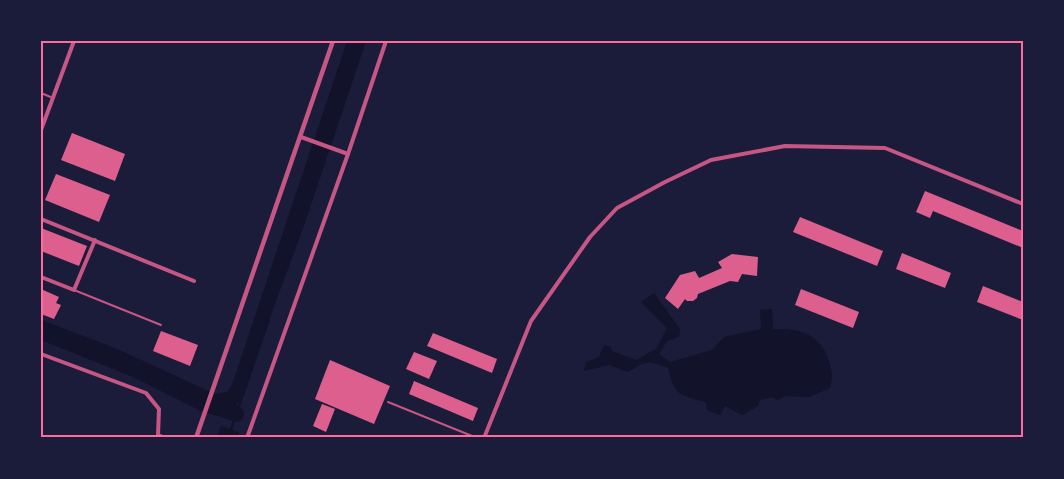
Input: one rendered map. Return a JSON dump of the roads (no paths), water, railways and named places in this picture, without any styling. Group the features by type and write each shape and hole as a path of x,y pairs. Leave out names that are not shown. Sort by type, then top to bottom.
{"street":[{"path":"41,130 74,41"},
{"path":"197,436 333,41"},
{"path":"247,438 386,41"},
{"path":"301,137 348,154"},
{"path":"484,438 531,321 590,237 618,208 665,182 711,160 785,146 885,148 1023,204"},
{"path":"41,218 194,280"},
{"path":"41,277 74,290 94,240"},
{"path":"41,354 146,393 159,409 158,435 165,438"}],"lane":[{"path":"41,93 53,98"},
{"path":"74,290 161,324"},
{"path":"388,402 477,438"}],"waterway":[{"path":"228,438 269,319"},
{"path":"211,405 236,414"}]}
